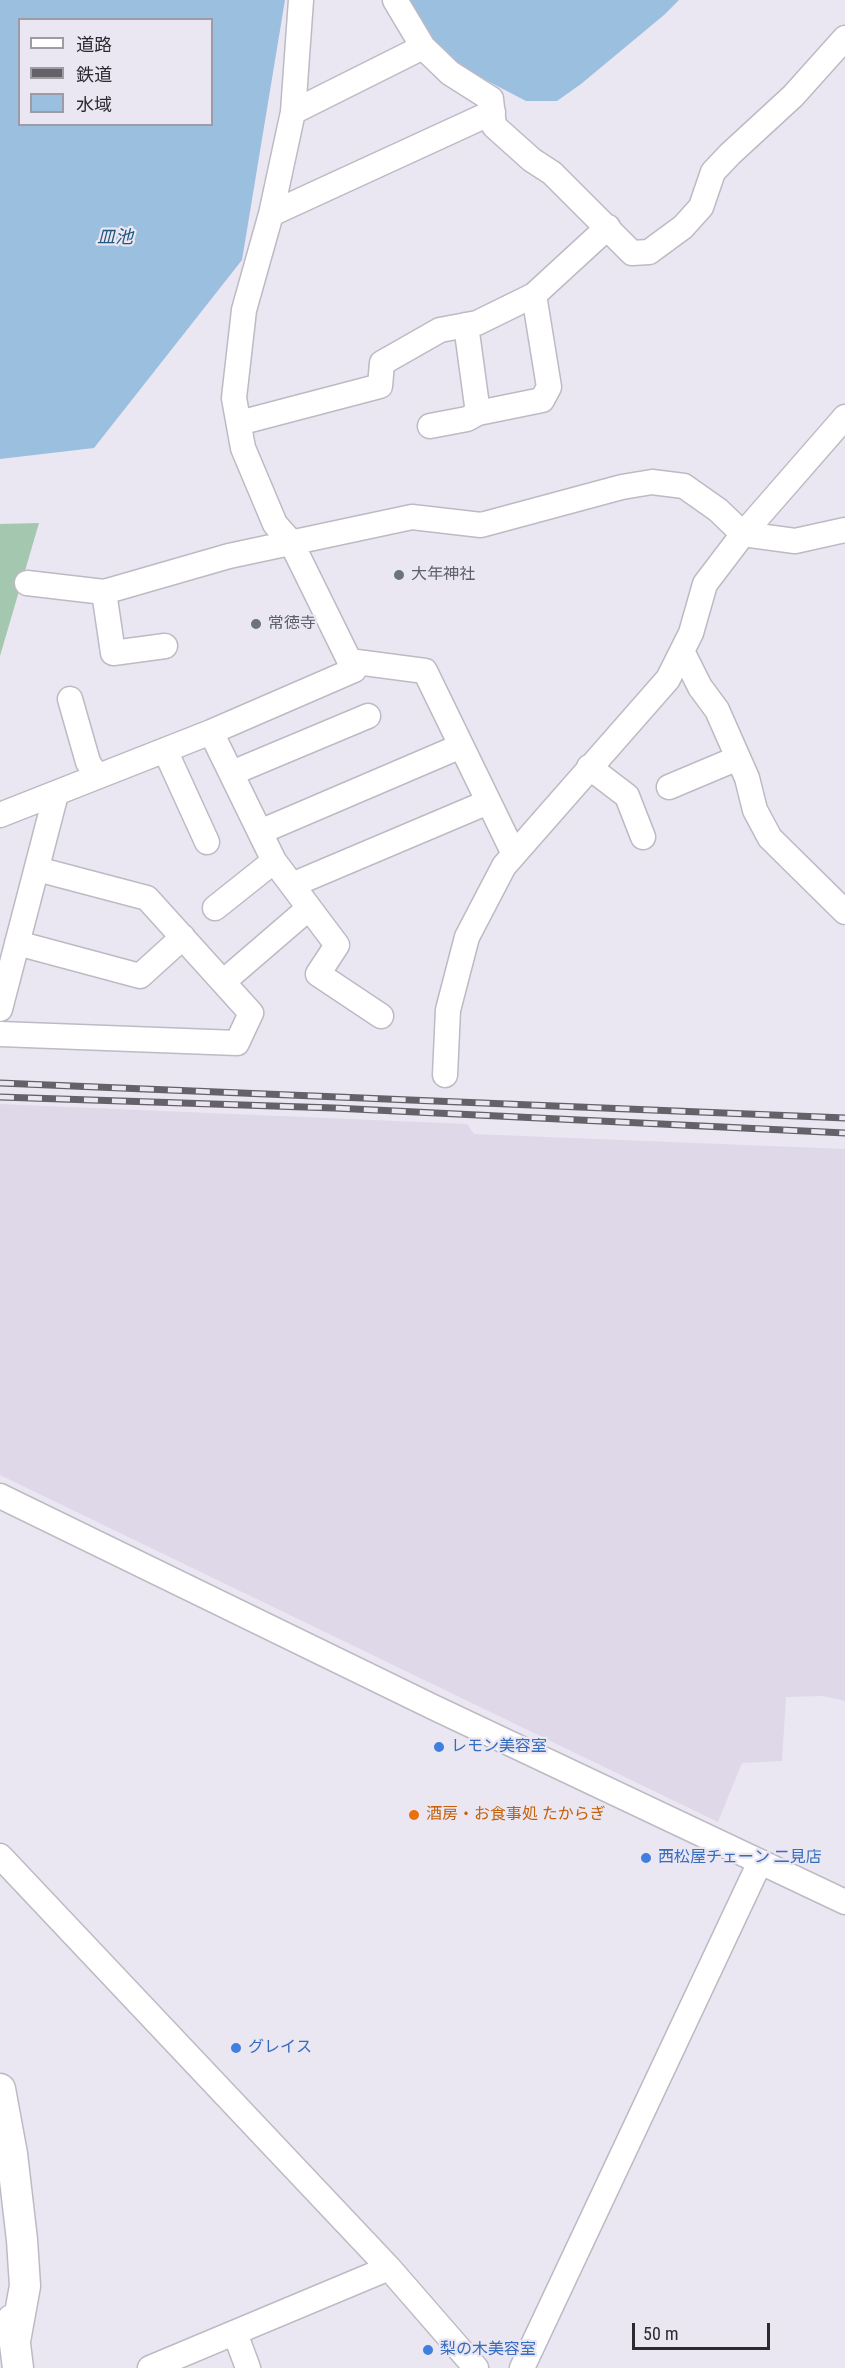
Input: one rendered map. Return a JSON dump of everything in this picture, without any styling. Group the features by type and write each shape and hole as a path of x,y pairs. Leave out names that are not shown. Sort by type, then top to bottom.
{"main road":[{"path":"0,2089 12,2154 25,2286 16,2354"},
{"path":"0,2226 16,2354"}],"street":[{"path":"5,809 56,794 212,732 354,670 291,542 275,524 243,448 234,398 244,310 272,214 293,112 301,0"},
{"path":"395,0 423,47 450,73 491,99 494,126 532,160 552,173 632,253 649,252 683,228 701,207 713,172 793,96 845,38"},
{"path":"293,112 423,47"},
{"path":"272,214 493,112"},
{"path":"238,423 380,386 382,363 440,330 477,323 534,295 608,227"},
{"path":"430,426 467,419 478,413 542,400 549,387 534,295"},
{"path":"466,325 478,413"},
{"path":"445,1075 448,1010 466,937 504,866 513,852 668,679 691,633 705,584 743,534 845,417"},
{"path":"27,583 104,592 229,556 412,517 481,525 622,487 652,482 684,486 717,510 743,534 795,542 845,530"},
{"path":"104,592 114,653 165,646"},
{"path":"682,651 700,687 717,710 747,778 755,810 770,838 845,912"},
{"path":"349,661 424,671 513,852"},
{"path":"70,699 88,762 97,777"},
{"path":"232,773 368,716"},
{"path":"212,732 274,861 337,945 318,974 381,1016"},
{"path":"260,832 461,746"},
{"path":"165,750 207,842"},
{"path":"669,787 738,758"},
{"path":"589,767 627,796 643,837"},
{"path":"0,1009 56,794"},
{"path":"292,885 488,802"},
{"path":"215,908 274,861"},
{"path":"0,1034 237,1042 251,1013 147,898 36,869"},
{"path":"224,982 309,908"},
{"path":"17,943 140,976 183,938"},
{"path":"0,1496 443,1712 845,1902"},
{"path":"0,1856 389,2268 476,2368"},
{"path":"522,2368 760,1862"},
{"path":"150,2368 389,2268"},
{"path":"235,2333 248,2368"}],"shaded area":[{"path":"0,1104 467,1124 474,1134 845,1149 845,1701 823,1696 786,1697 782,1761 742,1763 718,1822 0,1475"}],"green space":[{"path":"39,523 0,656 0,524"}],"water":[{"name":"皿池","path":"0,0 285,0 242,260 94,448 0,459"},
{"path":"409,0 679,0 581,84 557,101 526,101 478,76 439,51"}],"railway":[{"path":"0,1083 845,1118"},
{"path":"0,1097 334,1108 845,1133"}],"place":[{"name":"大年神社","path":"399,575"},
{"name":"常徳寺","path":"256,624"},
{"name":"レモン美容室","path":"439,1747"},
{"name":"酒房・お食事処 たからぎ","path":"414,1815"},
{"name":"西松屋チェーン 二見店","path":"646,1858"},
{"name":"グレイス","path":"236,2048"},
{"name":"梨の木美容室","path":"428,2350"}]}
